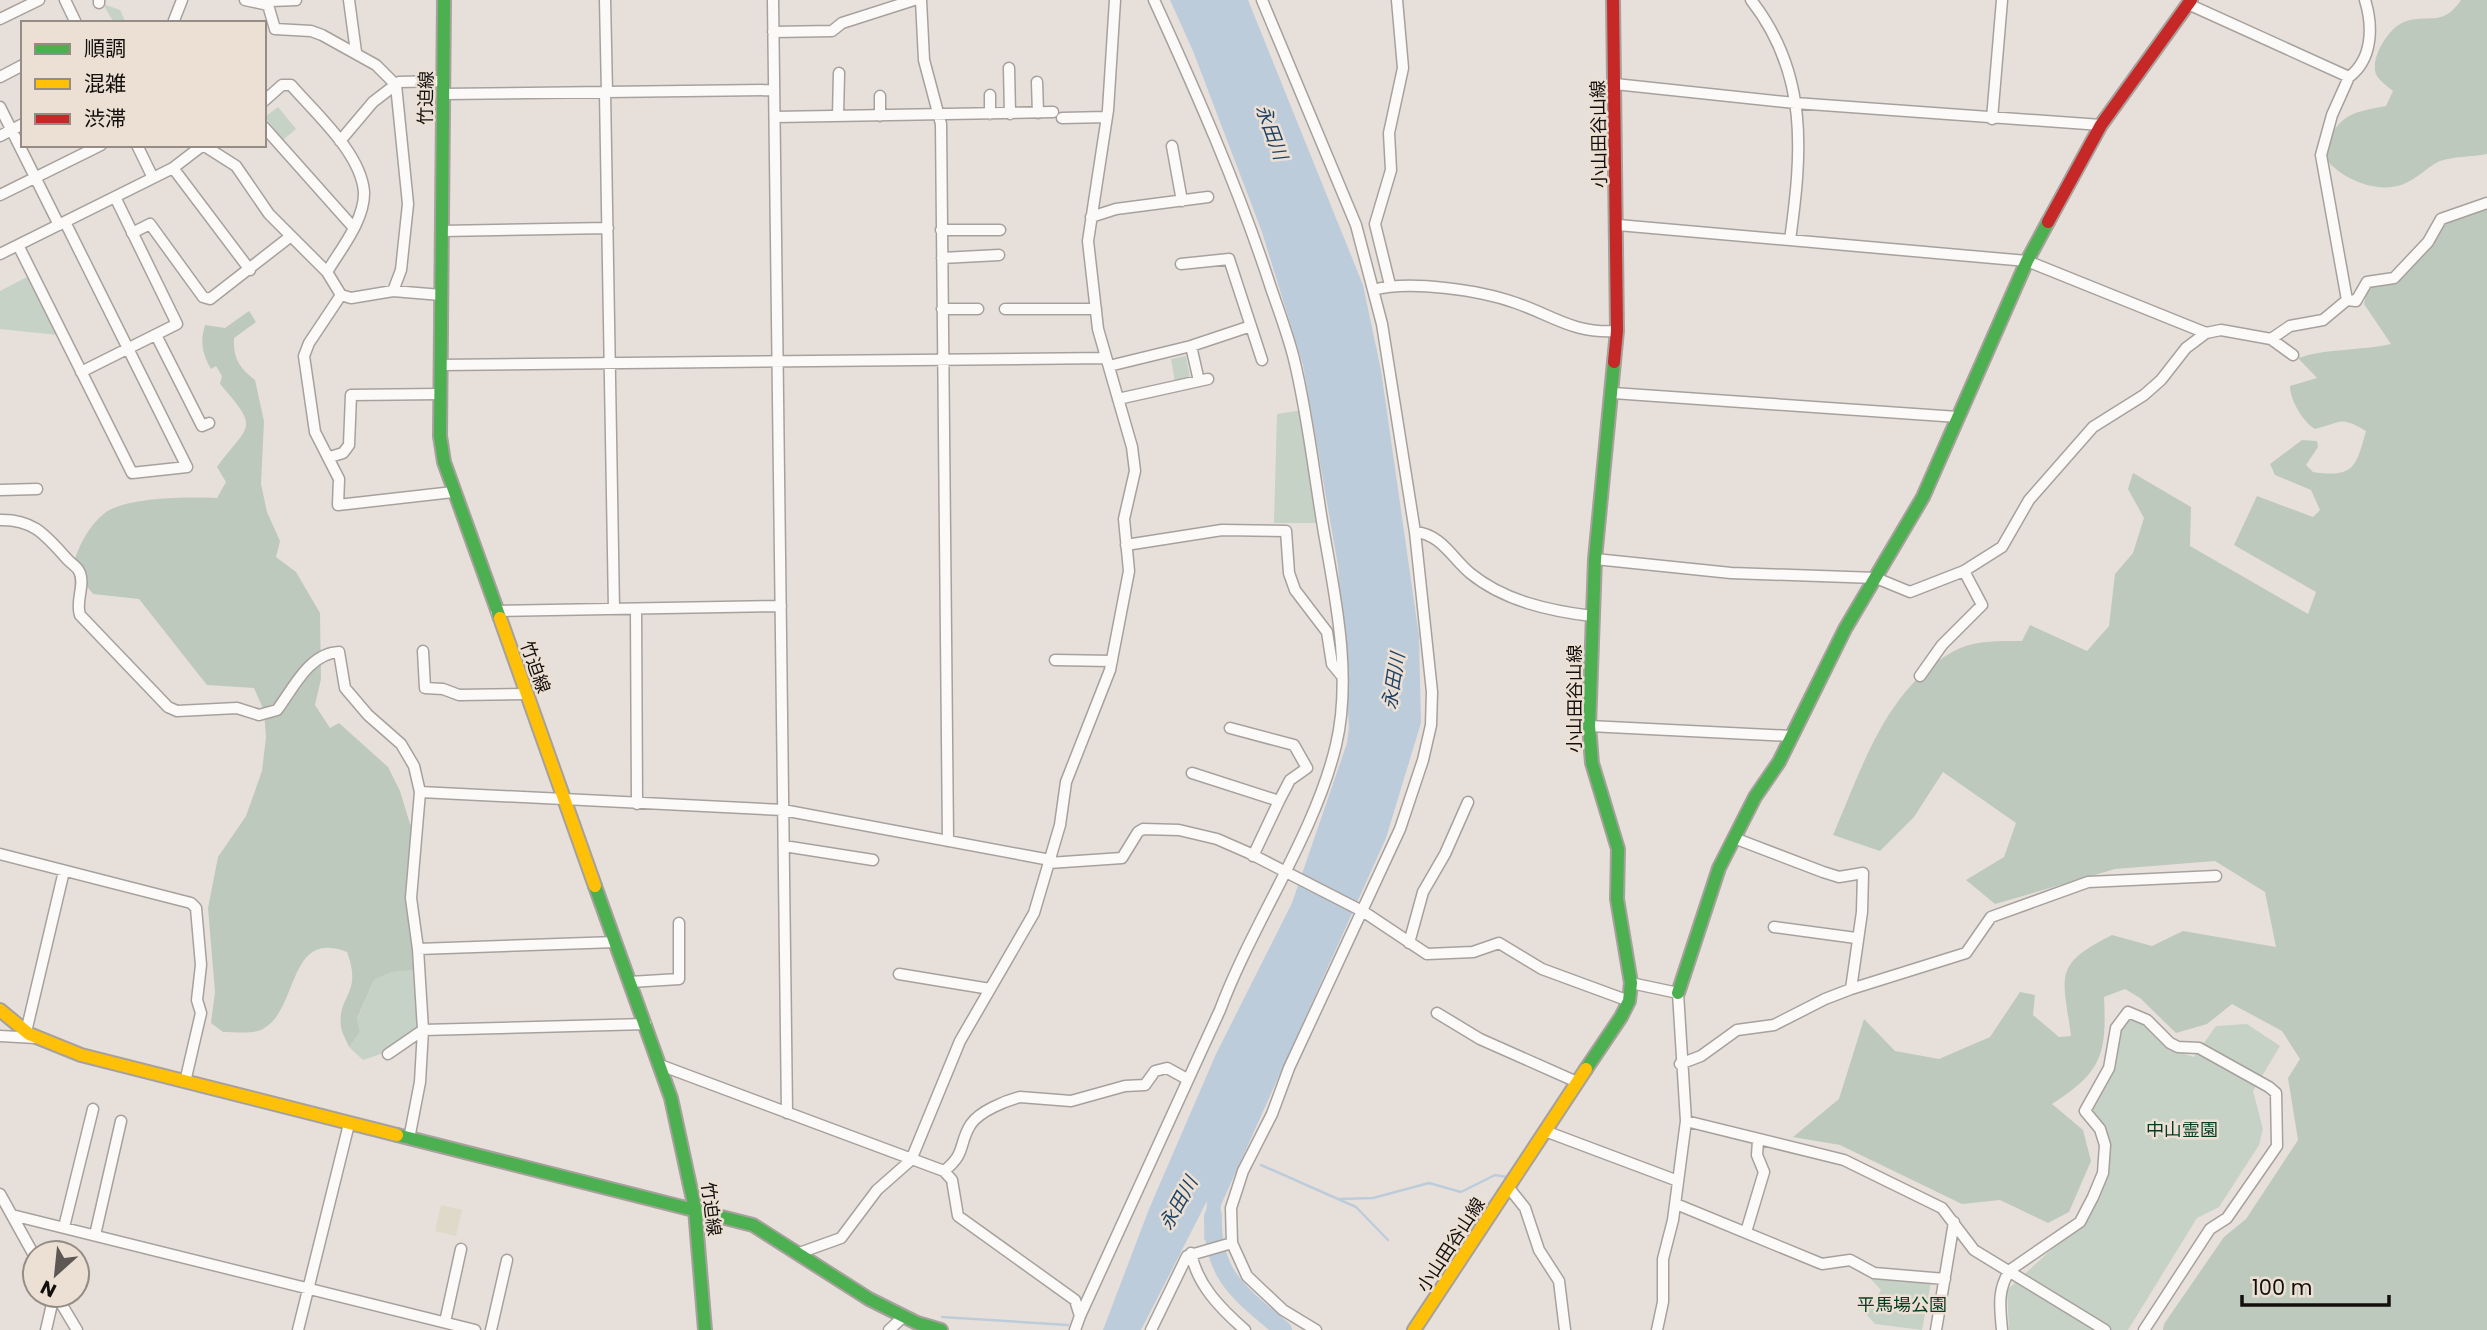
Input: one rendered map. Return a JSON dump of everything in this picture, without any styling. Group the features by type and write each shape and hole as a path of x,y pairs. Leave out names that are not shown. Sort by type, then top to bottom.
{"street":[{"path":"0,19 39,0"},
{"path":"65,0 75,21"},
{"path":"174,21 182,0"},
{"path":"245,0 268,5"},
{"path":"268,5 271,1 296,0"},
{"path":"349,0 356,52"},
{"name":"竹迫線","path":"444,0 440,436 453,492 646,1024 677,1118 695,1209 705,1330"},
{"path":"605,0 614,609"},
{"path":"773,0 787,1113"},
{"path":"774,32 832,32 842,23 914,0"},
{"path":"921,0 924,60 938,116 948,841"},
{"path":"803,1252 841,1238 877,1190 911,1160 960,1041 1034,913 1060,825 1066,782 1091,712 1104,689 1112,661 1129,571 1124,519 1135,471 1132,447 1096,309 1088,241 1107,117 1115,0"},
{"path":"1075,1330 1220,1010 1240,957 1285,874 1330,767 1338,733 1341,675 1333,572 1294,358 1252,229 1200,101 1154,0"},
{"path":"1262,0 1339,179 1356,225 1373,290 1396,403 1415,532 1432,692 1431,725 1400,829 1243,1171 1231,1208 1232,1244 1239,1264 1254,1285 1283,1310 1316,1330"},
{"path":"1390,285 1378,238 1376,215 1391,170 1389,132 1404,68 1397,0"},
{"name":"小山田谷山線","path":"1414,1330 1629,1001 1632,983 1618,912 1618,849 1592,763 1589,726 1595,559 1617,331 1618,225 1613,0"},
{"path":"1751,0 1779,45 1795,103 1801,146 1790,240"},
{"path":"1993,119 2002,0"},
{"path":"2347,300 2321,155 2332,116 2349,77 2368,52 2371,19 2365,0"},
{"path":"1657,1330 1663,1302 1662,1259 1676,1204 1687,1105 1680,1064 1678,993 1704,906 1734,838 1792,736 1824,667 1923,497 2027,261 2101,125 2190,2 2349,77"},
{"path":"268,5 273,26 280,32 311,31 356,52 376,65 396,85 408,204 401,270 393,291"},
{"path":"0,77 21,66"},
{"path":"1009,68 1010,114"},
{"path":"838,117 839,73"},
{"path":"340,141 373,102 396,85 443,80"},
{"path":"1037,82 1038,113"},
{"path":"1615,84 1795,103 2101,125"},
{"path":"266,99 282,85 291,85 350,152 364,193 353,228 327,272"},
{"path":"443,94 774,90"},
{"path":"990,95 990,114"},
{"path":"880,96 880,116"},
{"path":"0,107 128,348 187,467 132,473 18,245"},
{"path":"775,117 1038,113 1107,117"},
{"path":"0,136 21,125"},
{"path":"266,129 353,228"},
{"path":"1171,146 1182,201"},
{"path":"0,195 97,147"},
{"path":"138,147 153,178"},
{"path":"0,254 173,168 199,147"},
{"path":"205,147 236,166 269,214 327,272 341,295 351,298 393,291 441,295"},
{"path":"173,168 250,270"},
{"path":"81,372 177,324 115,197"},
{"path":"1091,217 1116,209 1208,197"},
{"path":"2271,339 2290,326 2323,320 2347,300 2356,301 2367,282 2393,278 2428,242 2441,219 2487,203"},
{"path":"132,233 150,224 204,296 210,299 291,236"},
{"path":"1618,225 2027,261 2206,333"},
{"path":"442,231 608,228"},
{"path":"941,230 1000,230"},
{"path":"942,258 999,255"},
{"path":"1181,264 1229,259 1262,360"},
{"path":"1373,290 1390,285 1501,298 1573,328 1594,333 1617,331"},
{"path":"341,295 309,343 304,356 315,432 340,479 338,505 453,492"},
{"path":"942,309 978,309"},
{"path":"1005,309 1096,309"},
{"path":"441,365 942,360 1108,362 1191,346 1251,326"},
{"path":"1595,559 1731,573 1876,578 1910,592 1964,572 2002,547 2035,491 2093,427 2141,397 2161,380 2186,348 2206,333 2221,330 2271,339 2293,355"},
{"path":"156,335 202,426 209,423"},
{"path":"1118,399 1203,380 1191,346"},
{"path":"1613,393 1958,417"},
{"path":"330,457 343,453 349,445 351,395 440,394"},
{"path":"0,490 37,489"},
{"path":"0,520 23,521 39,528 56,545 79,572 81,584 77,606 80,615 160,702 177,711 237,708 259,715 269,715 277,710 314,662 323,655 339,652 345,688 368,715 401,744 414,765 419,792 411,898 418,949 423,1030 420,1082 409,1139"},
{"path":"1126,545 1222,530 1286,531 1289,573 1295,590 1327,632 1332,664 1341,675"},
{"path":"1415,532 1434,538 1471,574 1518,599 1546,610 1592,616"},
{"path":"1920,676 1942,645 1982,605 1964,572"},
{"path":"496,611 781,606"},
{"path":"636,608 637,804"},
{"path":"423,651 425,688 443,689 459,695 526,694"},
{"path":"1055,660 1112,661"},
{"path":"1589,726 1792,736"},
{"path":"1230,728 1294,745 1307,768 1290,780 1253,856"},
{"path":"1192,773 1279,802"},
{"path":"419,792 783,810 1049,862 1122,858 1138,832 1149,827 1206,836 1253,856 1364,912 1427,954 1458,954 1499,943 1542,969 1629,1001"},
{"path":"1409,943 1423,892 1446,854 1468,802"},
{"path":"1734,838 1839,877 1863,873 1862,912 1856,938 1852,989"},
{"path":"784,846 873,860"},
{"path":"0,854 191,903 196,908 201,965 197,1000 201,1013 185,1082"},
{"path":"31,1035 64,871"},
{"path":"1680,1064 1701,1056 1737,1030 1774,1025 1825,999 1966,953 1992,917 2088,882 2216,876"},
{"path":"630,982 679,979 679,923"},
{"path":"1774,927 1856,938"},
{"path":"418,949 616,942"},
{"path":"899,974 990,989"},
{"path":"1632,983 1678,993"},
{"path":"0,1010 31,1035 81,1055 754,1225 803,1252 902,1318 937,1330"},
{"path":"2002,1330 1999,1297 2010,1270 2080,1222 2103,1173 2105,1144 2100,1129 2085,1111 2109,1068 2120,1021 2128,1012 2141,1015 2178,1048 2199,1048 2276,1093 2277,1146 2227,1218 2210,1229 2144,1330"},
{"path":"1437,1013 1480,1040 1577,1082"},
{"path":"388,1054 423,1030 646,1024"},
{"path":"0,1036 31,1035"},
{"path":"660,1065 944,1171 952,1180 958,1216 1075,1300 1080,1316"},
{"path":"944,1171 958,1160 972,1122 1011,1100 1020,1097 1081,1099 1125,1086 1145,1085 1155,1072 1167,1068 1187,1079"},
{"path":"64,1227 93,1109"},
{"path":"94,1235 121,1121"},
{"path":"1686,1121 1758,1141 1844,1160 1942,1208 1974,1250 2105,1330"},
{"path":"298,1330 349,1124"},
{"path":"1545,1131 1678,1181"},
{"path":"1746,1232 1764,1172 1757,1155 1758,1141"},
{"path":"1509,1188 1525,1208 1539,1250 1559,1281 1565,1330"},
{"path":"0,1194 25,1239"},
{"path":"1676,1204 1822,1264 1850,1260 1874,1273 1945,1279"},
{"path":"12,1215 475,1330"},
{"path":"1936,1330 1954,1222"},
{"path":"1152,1330 1183,1262 1191,1253 1232,1244"},
{"path":"445,1322 461,1249"},
{"path":"1191,1253 1198,1275 1215,1301 1245,1330"},
{"path":"491,1330 507,1260"},
{"path":"46,1330 51,1309"},
{"path":"64,1309 77,1330"},
{"path":"890,1330 902,1318"}],"shaded area":[{"path":"441,1205 462,1210 456,1236 435,1231"}],"green space":[{"path":"2461,0 2487,0 2487,154 2443,160 2406,183 2391,187 2369,185 2347,177 2323,155 2333,132 2345,119 2362,111 2386,106 2393,91 2377,76 2375,62 2386,38 2398,25 2413,20 2441,17 2454,9"},
{"path":"103,4 120,10 125,21 113,21"},
{"path":"278,107 296,129 283,140 266,116"},
{"path":"2487,210 2487,1330 2163,1330 2164,1324 2224,1237 2246,1219 2298,1140 2288,1078 2300,1059 2282,1031 2232,1004 2207,1024 2176,1033 2140,998 2125,989 2104,997 2104,1034 2098,1061 2081,1082 2052,1104 2083,1130 2091,1161 2069,1212 2048,1223 2000,1200 1962,1204 1840,1145 1793,1137 1839,1099 1864,1019 1895,1051 1939,1059 1990,1037 2020,992 2035,995 2033,1015 2059,1037 2071,1036 2066,974 2079,955 2112,935 2152,946 2183,931 2276,947 2265,892 2215,861 2115,869 1995,904 1966,880 2004,857 2016,823 1943,772 1914,817 1880,851 1833,835 1879,732 1910,686 1930,667 1962,647 1987,642 2022,641 2030,625 2087,651 2109,626 2115,574 2133,553 2144,518 2128,489 2133,473 2191,507 2190,546 2308,614 2316,592 2234,545 2257,496 2313,517 2320,510 2311,490 2275,475 2270,464 2302,440 2317,441 2318,447 2306,465 2313,472 2345,471 2356,461 2359,453 2366,431 2345,422 2315,429 2298,410 2290,386 2317,378 2298,358 2391,344 2364,304 2367,290 2372,284 2393,283 2443,221"},
{"path":"29,276 58,335 0,329 0,291"},
{"path":"249,311 256,322 234,338 236,357 241,367 255,380 264,421 261,484 267,512 280,541 276,557 296,572 320,613 321,679 315,705 330,728 339,723 388,767 400,791 410,824 414,827 417,970 392,972 374,980 357,1019 360,1032 349,1047 342,1030 341,1016 351,986 351,966 347,952 327,948 313,952 303,961 282,1007 273,1020 261,1030 223,1032 211,1023 215,992 208,908 218,857 246,816 262,771 266,737 264,711 254,688 207,685 139,599 93,594 73,569 77,552 93,525 114,508 151,500 217,498 226,482 217,467 243,434 246,419 220,384 222,376 216,366 211,369 208,363 202,342 203,331 205,325 225,328"},
{"path":"1186,356 1190,378 1175,382 1171,359"},
{"path":"1303,410 1318,523 1274,523 1277,414"},
{"path":"417,970 420,1026 403,1043 363,1060 349,1047 360,1032 357,1020 374,980 392,972"},
{"name":"中山霊園","path":"2134,1016 2168,1048 2194,1057 2216,1026 2247,1024 2280,1046 2253,1091 2263,1129 2259,1145 2219,1207 2197,1218 2128,1330 2009,1330 2007,1290 2060,1242 2100,1196 2109,1150 2090,1109 2115,1061 2122,1025"},
{"name":"平馬場公園","path":"1870,1278 1931,1282 1922,1330 1875,1324 1866,1314 1881,1290"}],"water":[{"name":"永田川","path":"1170,0 1248,0 1363,285 1381,370 1419,636 1421,723 1386,838 1221,1205 1219,1237 1204,1240 1207,1201 1141,1330 1103,1330 1149,1209 1216,1054 1292,903 1347,743 1349,727 1338,566 1303,365 1262,232 1193,51"}],"waterway":[{"path":"1261,1165 1356,1207 1388,1240"},
{"path":"1340,1199 1373,1198 1429,1183 1461,1192 1495,1175 1507,1177"},
{"path":"1213,1216 1217,1254 1223,1269 1242,1294 1283,1330"},
{"path":"942,1317 1068,1325"}],"traffic: fast":[{"path":"444,0 440,436 444,462 500,618"},
{"path":"1678,993 1719,868 1755,797 1779,762 1845,629 1923,497 2027,261 2048,222"},
{"path":"1586,1069 1621,1017 1629,1001 1631,983 1617,899 1618,849 1592,763 1589,726 1595,559 1614,362"},
{"path":"595,886 671,1098 695,1209 705,1330"},
{"path":"397,1135 753,1225 869,1299 917,1323 941,1330"}],"traffic: slow":[{"path":"500,618 595,886"},
{"path":"0,1010 29,1034 81,1055 397,1135"},
{"path":"1414,1330 1586,1069"}],"traffic: jam":[{"path":"1613,0 1617,331 1614,362"},
{"path":"2048,222 2101,125 2191,0"}]}
